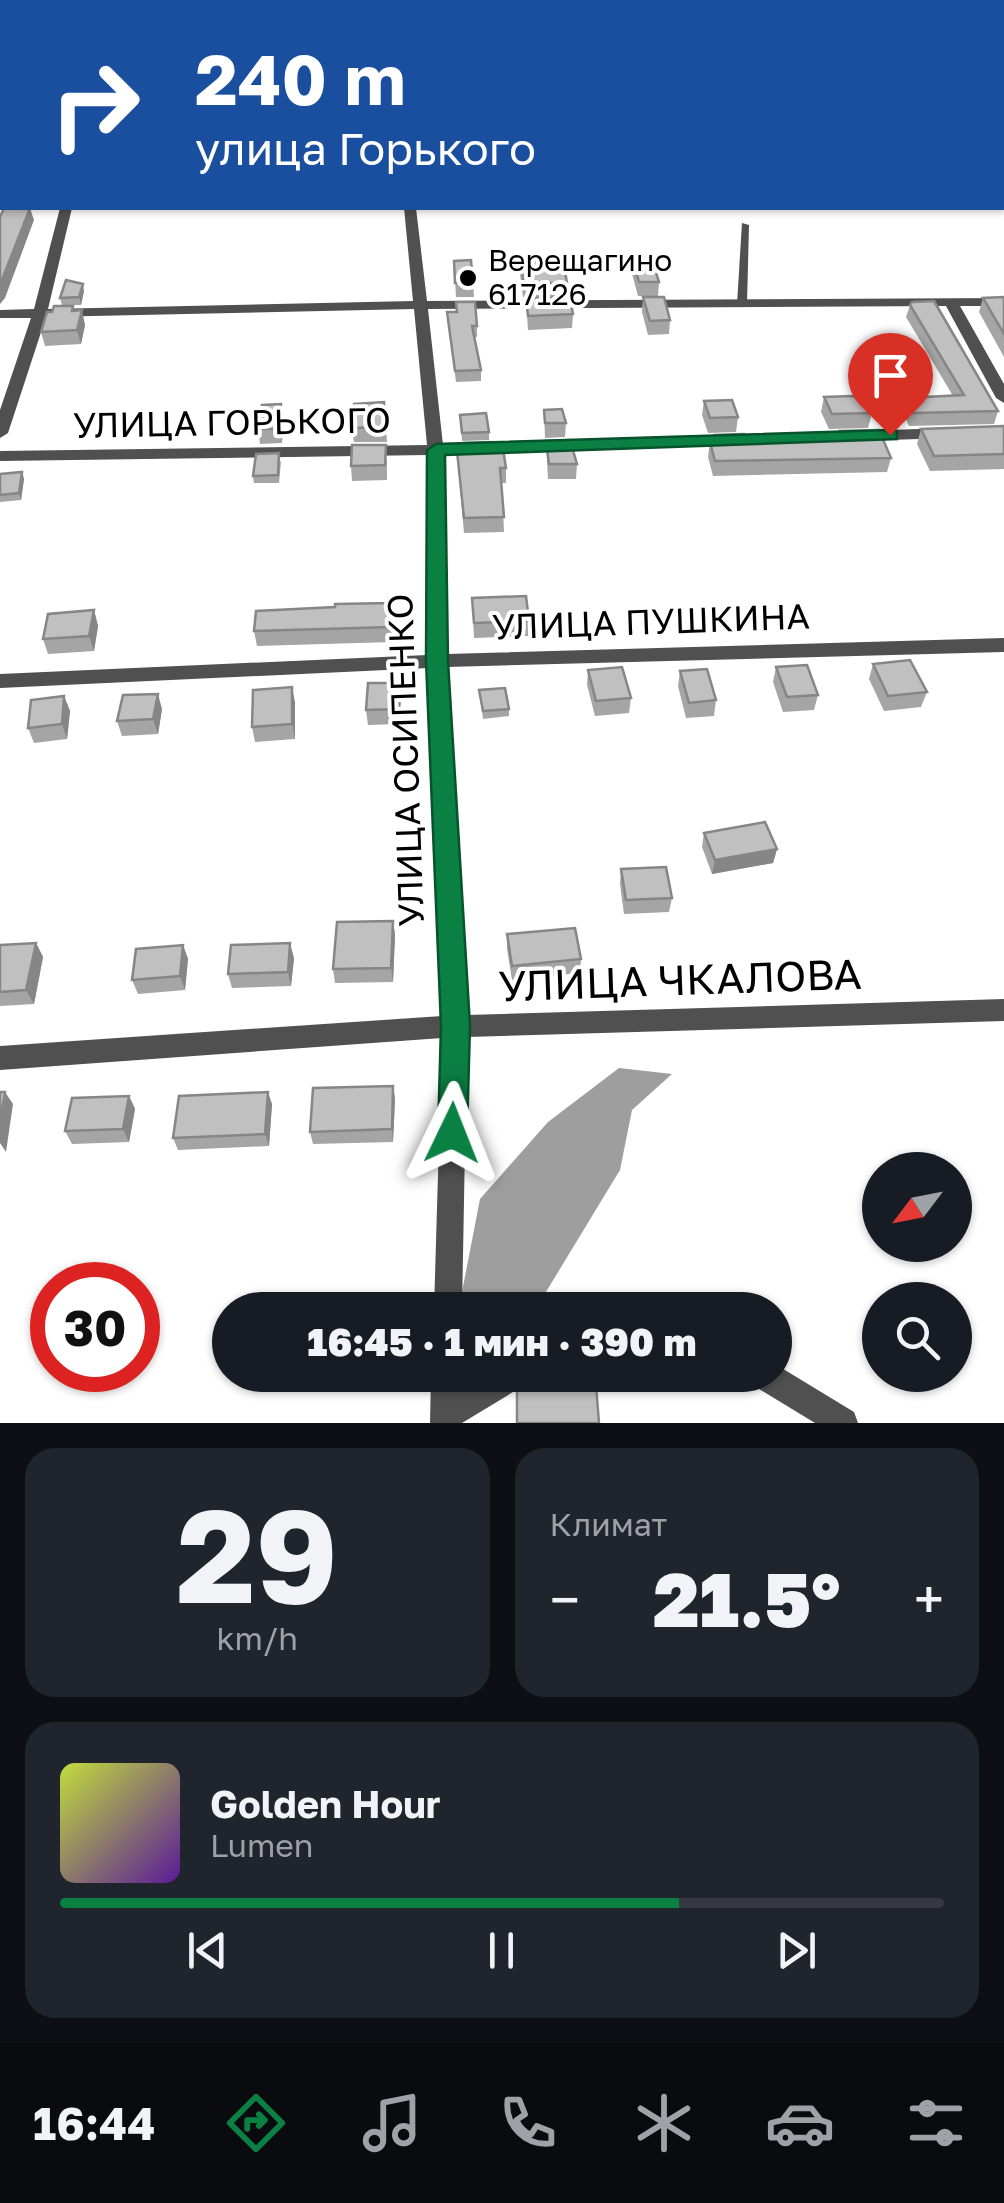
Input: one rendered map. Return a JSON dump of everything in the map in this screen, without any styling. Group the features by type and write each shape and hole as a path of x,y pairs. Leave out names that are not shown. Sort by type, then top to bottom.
{"street":[{"path":"0,433 40,312 66,210"},
{"name":"УЛИЦА ОСИПЕНКО","path":"410,210 436,450 437,661 456,1026 449,1292"},
{"path":"0,314 422,305 1004,302"},
{"path":"950,303 1004,398"},
{"name":"УЛИЦА ГОРЬКОГО","path":"0,456 436,450 965,433"},
{"name":"УЛИЦА ПУШКИНА","path":"0,681 437,661 1004,644"},
{"name":"УЛИЦА ЧКАЛОВА","path":"0,1058 456,1026 1004,1010"},
{"path":"445,1420 446,1392"},
{"path":"445,1420 487,1392"},
{"path":"792,1392 843,1423"}],"lane":[{"path":"742,304 746,225"}],"shaded area":[{"path":"619,1068 672,1074 632,1110 620,1170 546,1292 462,1292 480,1199 548,1122"}],"building":[{"path":"3,210 29,210 0,285"},
{"path":"632,257 651,257 659,282 639,282"},
{"path":"471,260 473,283 455,283 454,261"},
{"path":"521,260 563,260 567,283 524,283"},
{"path":"66,280 83,284 79,297 60,298"},
{"path":"643,297 664,297 670,320 650,321"},
{"path":"1004,297 1004,334 983,298"},
{"path":"526,298 570,298 573,314 528,316"},
{"path":"934,301 998,411 913,413 905,398 964,395 910,305"},
{"path":"456,302 475,302 477,326 472,326 481,370 455,371 447,312 457,312"},
{"path":"54,306 82,310 77,330 41,332 47,312 52,312"},
{"path":"824,397 866,399 872,413 832,414"},
{"path":"732,400 738,417 710,418 704,401"},
{"path":"384,402 386,427 352,428 354,404"},
{"path":"281,404 280,429 258,429 262,405"},
{"path":"562,409 566,423 545,423 544,410"},
{"path":"486,413 489,432 462,433 460,415"},
{"path":"1004,426 1004,454 934,456 921,429"},
{"path":"879,430 891,458 715,461 710,442 717,441 715,435 744,434 746,441 843,438 840,431"},
{"path":"570,440 577,464 549,464 546,441"},
{"path":"492,442 493,449 503,449 506,468 500,468 504,517 464,518 457,451 466,451 465,443"},
{"path":"352,445 386,445 385,465 351,466"},
{"path":"279,453 278,475 253,476 256,454"},
{"path":"22,472 19,493 0,495 0,474"},
{"path":"526,596 529,621 474,623 472,598"},
{"path":"392,603 391,627 254,631 256,611"},
{"path":"94,610 89,636 43,639 48,614"},
{"path":"910,660 927,692 888,696 873,664"},
{"path":"807,665 818,695 787,697 776,667"},
{"path":"622,667 631,698 596,701 588,670"},
{"path":"707,669 716,700 689,703 680,671"},
{"path":"368,683 400,683 398,709 366,710"},
{"path":"292,687 292,724 252,727 253,690"},
{"path":"505,688 509,709 483,711 479,690"},
{"path":"158,694 153,719 117,721 123,695"},
{"path":"64,696 62,724 28,728 31,700"},
{"path":"765,822 777,849 715,860 704,833"},
{"path":"666,867 672,898 626,900 621,869"},
{"path":"393,921 391,968 333,969 337,922"},
{"path":"575,928 581,959 512,966 507,934"},
{"path":"36,943 26,990 0,992 0,945"},
{"path":"290,943 288,972 228,974 231,945"},
{"path":"183,945 180,976 132,980 136,949"},
{"path":"393,1086 392,1129 310,1132 313,1088"},
{"path":"0,1092 5,1092 0,1123"},
{"path":"268,1092 265,1134 173,1138 179,1096"},
{"path":"129,1096 123,1129 65,1131 72,1098"},
{"path":"517,1392 597,1392 599,1423 517,1423"}],"place":[{"name":"Верещагино 617126","path":"468,278"}],"route":[{"path":"452,1133 456,1026 437,661 436,450 890,435"}]}
